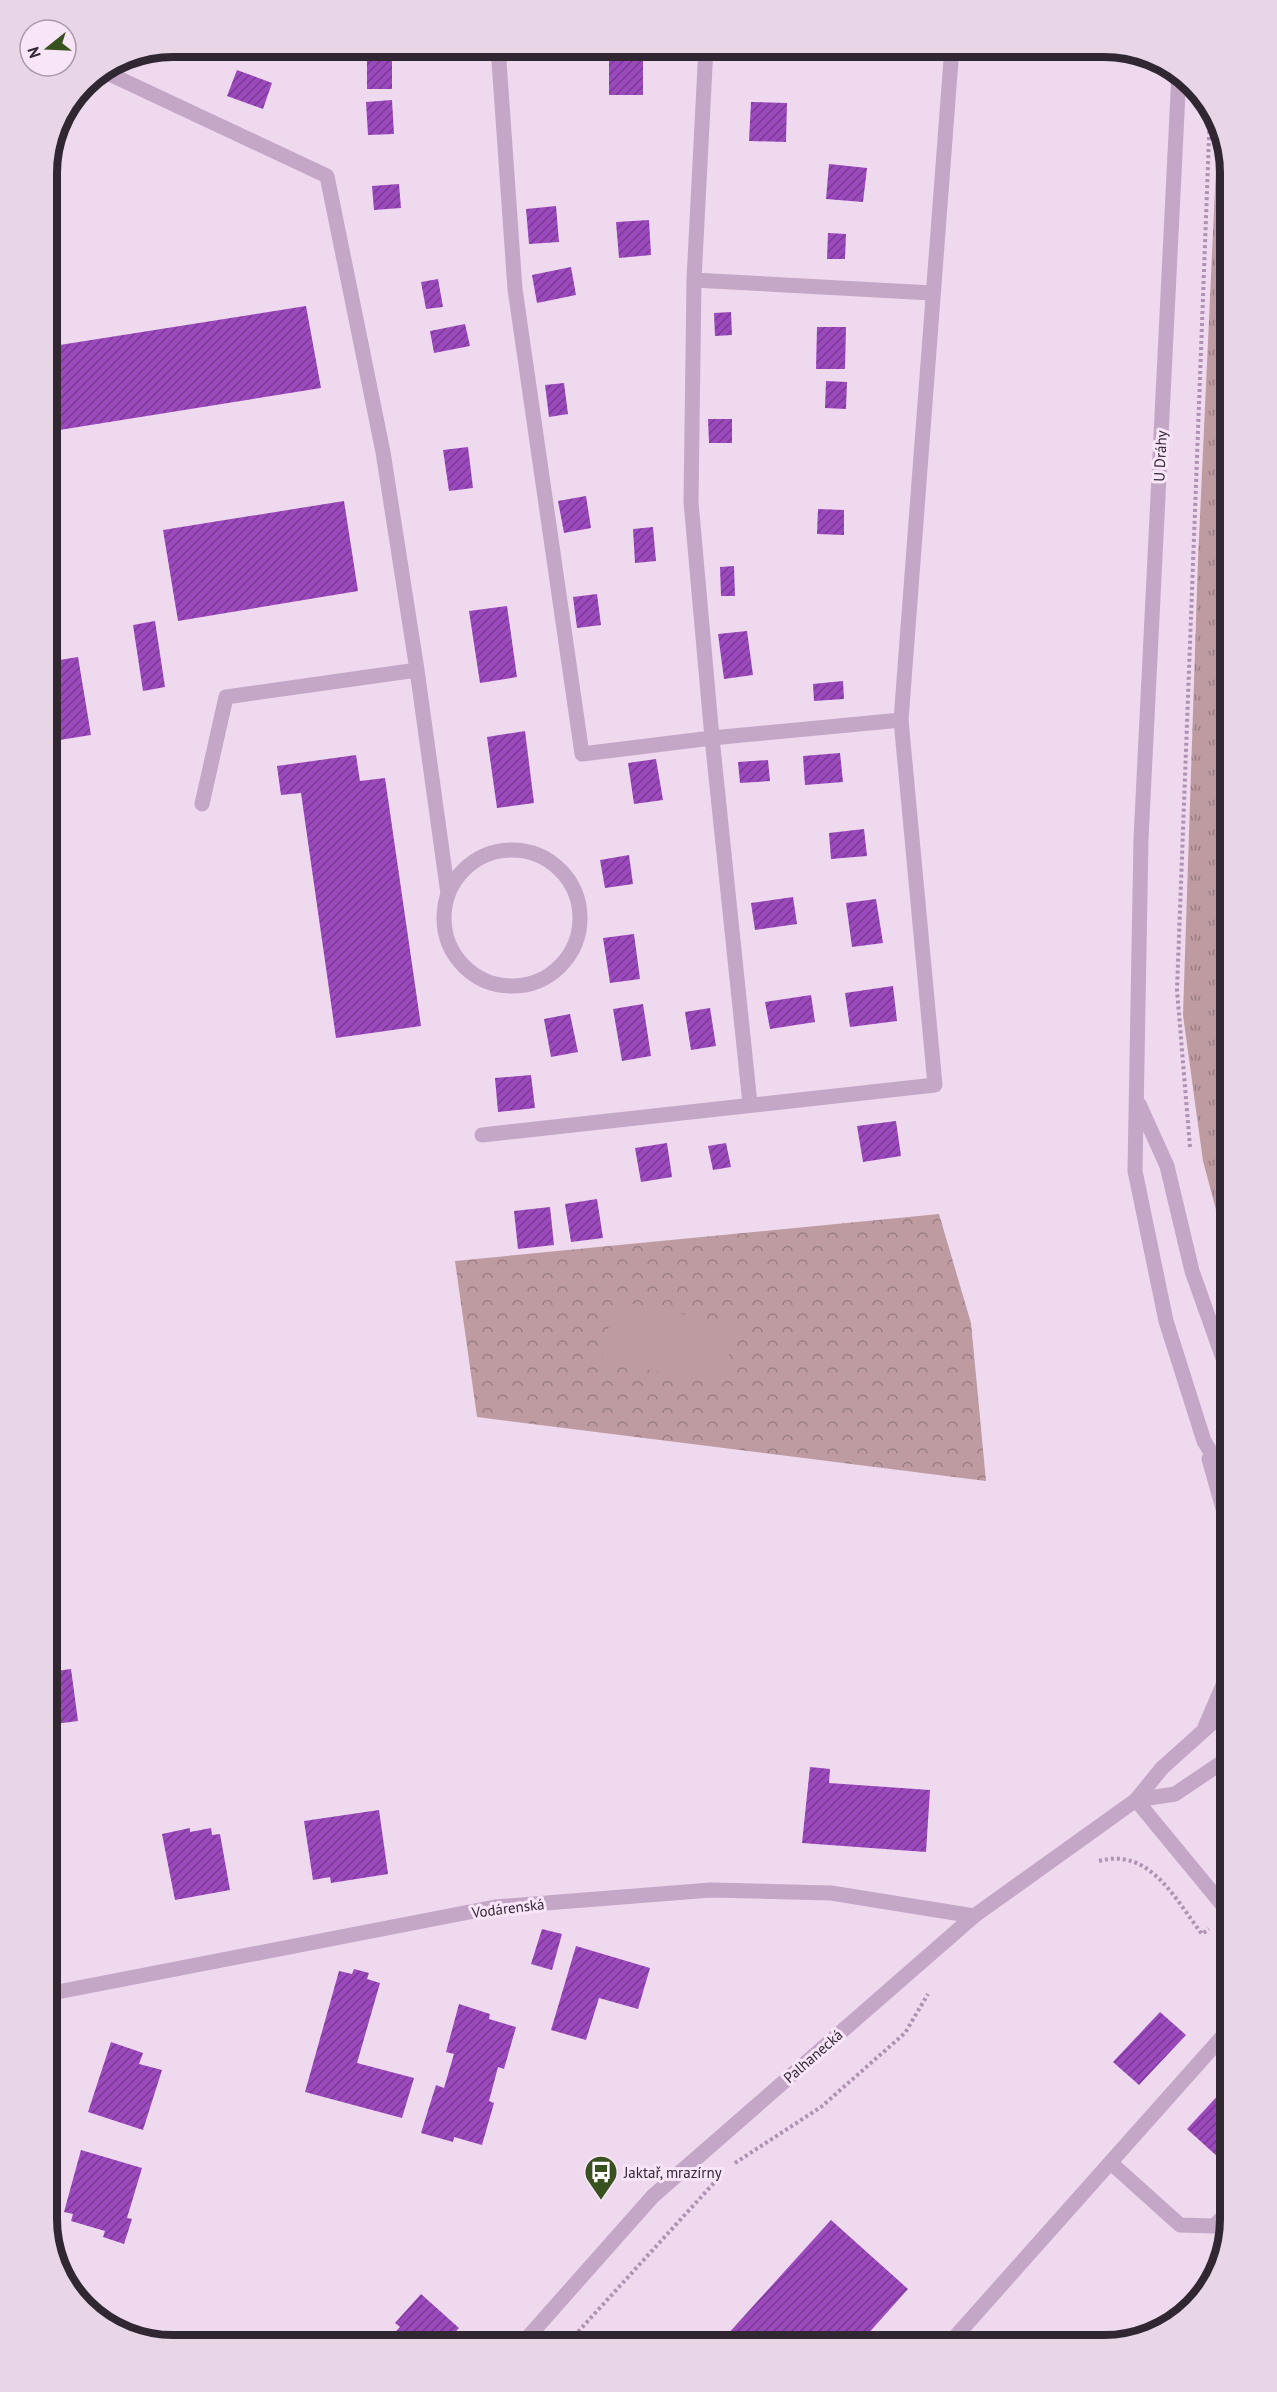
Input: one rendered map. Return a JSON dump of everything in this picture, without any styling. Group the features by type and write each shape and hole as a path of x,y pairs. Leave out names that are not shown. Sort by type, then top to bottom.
{"street":[{"path":"499,57 515,289 582,754 712,738 901,720"},
{"path":"705,57 694,280 691,502 712,738 750,1104"},
{"path":"482,1135 934,1085 901,720 951,57"},
{"path":"112,75 327,176 383,452 417,670 448,894 444,915 447,938 457,957 472,973 492,983 515,986 537,981 555,970 571,953 579,932 580,909 573,887 560,869 541,856 520,849 497,851 476,859 459,874 448,894"},
{"name":"U Dráhy","path":"1178,85 1141,838 1135,1171 1166,1321 1204,1441"},
{"path":"694,280 932,293"},
{"path":"202,804 226,697 417,670"},
{"path":"1137,1101 1167,1167 1192,1271 1220,1350"},
{"path":"1204,1441 1220,1467"},
{"path":"1204,1441 1220,1498"},
{"path":"1200,1736 1220,1692"},
{"name":"Palhanecká","path":"530,2335 653,2196 974,1916 1136,1800 1162,1768 1220,1717"},
{"name":"Palhanecká","path":"1136,1800 1174,1794 1220,1764"},
{"path":"1136,1800 1220,1902"},
{"name":"Vodárenská","path":"57,1992 495,1906 711,1890 820,1892 974,1916"},
{"path":"957,2335 1220,2039"},
{"path":"1111,2163 1180,2225 1214,2226 1220,2220"}],"path":[{"path":"1191,1150 1180,1050 1177,990 1209,126"},
{"path":"1095,1862 1109,1858 1128,1859 1142,1864 1155,1874 1202,1934 1211,1928"},
{"path":"575,2335 730,2166 821,2107 905,2033 933,1984"}],"green space":[{"path":"1217,147 1220,166 1220,1225 1203,1161 1183,1015 1198,560"},
{"path":"939,1214 971,1323 986,1481 477,1417 455,1261"},
{"path":"614,1300 735,1325 723,1385 602,1361"}],"building":[{"path":"367,57 392,58 392,89 367,89"},
{"path":"609,57 643,57 643,95 609,95"},
{"path":"237,70 272,83 263,109 227,96"},
{"path":"392,100 394,134 368,135 366,102"},
{"path":"751,102 787,103 786,142 749,141"},
{"path":"829,164 867,168 863,202 826,199"},
{"path":"399,184 401,208 374,210 372,186"},
{"path":"556,206 559,242 529,244 526,209"},
{"path":"649,220 651,255 619,258 616,222"},
{"path":"828,233 846,234 845,259 827,259"},
{"path":"571,267 576,295 537,303 532,275"},
{"path":"438,279 443,307 426,309 421,282"},
{"path":"306,306 321,388 57,430 57,345"},
{"path":"731,312 732,335 715,336 714,313"},
{"path":"465,324 470,346 434,353 430,331"},
{"path":"817,327 846,327 845,369 816,369"},
{"path":"826,381 847,382 846,409 825,408"},
{"path":"564,383 568,414 549,417 545,385"},
{"path":"708,419 732,419 732,443 709,443"},
{"path":"468,447 473,488 449,491 443,450"},
{"path":"586,496 591,528 564,533 558,501"},
{"path":"344,501 358,591 178,621 163,530"},
{"path":"818,509 844,510 844,535 817,534"},
{"path":"653,527 656,561 635,563 633,529"},
{"path":"734,566 735,596 721,596 720,567"},
{"path":"597,594 601,625 577,628 573,597"},
{"path":"507,606 517,677 480,683 469,611"},
{"path":"155,621 165,687 143,691 133,625"},
{"path":"747,631 753,675 724,679 718,634"},
{"path":"78,657 91,735 57,740 57,660"},
{"path":"843,681 844,699 814,701 813,684"},
{"path":"525,731 534,803 497,808 487,737"},
{"path":"840,753 843,782 805,785 803,756"},
{"path":"356,755 360,781 385,778 421,1026 336,1038 301,793 281,795 277,766"},
{"path":"656,759 663,800 634,804 628,763"},
{"path":"768,760 770,781 740,783 738,762"},
{"path":"864,829 867,856 831,859 829,833"},
{"path":"629,855 633,884 605,888 600,860"},
{"path":"793,897 797,924 755,930 751,903"},
{"path":"876,899 883,943 852,947 846,903"},
{"path":"634,934 640,979 610,983 603,938"},
{"path":"893,986 897,1021 850,1027 845,993"},
{"path":"811,995 815,1022 770,1029 765,1002"},
{"path":"643,1004 651,1056 622,1061 613,1009"},
{"path":"710,1008 716,1046 691,1050 685,1012"},
{"path":"570,1014 578,1052 551,1057 544,1019"},
{"path":"531,1075 535,1108 498,1112 495,1078"},
{"path":"896,1121 901,1156 863,1162 857,1126"},
{"path":"667,1143 672,1177 641,1182 635,1148"},
{"path":"726,1143 731,1167 713,1170 708,1146"},
{"path":"597,1199 603,1238 571,1242 565,1204"},
{"path":"550,1207 554,1245 518,1249 514,1211"},
{"path":"71,1669 78,1721 57,1724 57,1671"},
{"path":"810,1767 830,1769 829,1783 930,1790 926,1852 802,1843"},
{"path":"379,1810 388,1874 331,1883 330,1877 313,1880 304,1821"},
{"path":"190,1828 190,1832 211,1828 212,1835 220,1834 230,1890 175,1900 162,1834"},
{"path":"542,1929 562,1934 552,1970 531,1964"},
{"path":"576,1946 650,1968 638,2009 599,1998 586,2040 551,2030"},
{"path":"354,1969 369,1973 367,1979 380,1983 357,2063 414,2078 402,2118 305,2092 339,1971 352,1974"},
{"path":"459,2004 490,2014 489,2019 516,2027 504,2069 498,2067 489,2101 494,2103 482,2145 454,2137 453,2142 421,2133 436,2085 444,2088 454,2054 446,2052"},
{"path":"1160,2012 1186,2035 1139,2085 1113,2062"},
{"path":"111,2042 143,2053 139,2064 162,2070 143,2130 88,2112"},
{"path":"1220,2093 1220,2159 1187,2129"},
{"path":"81,2150 142,2168 127,2218 132,2219 124,2244 103,2237 105,2231 71,2221 73,2214 64,2212"},
{"path":"831,2220 908,2289 867,2335 727,2335"},
{"path":"421,2294 459,2328 452,2335 392,2335 400,2327 395,2323"}],"place":[{"name":"Jaktař, mrazírny","path":"601,2201"}]}
